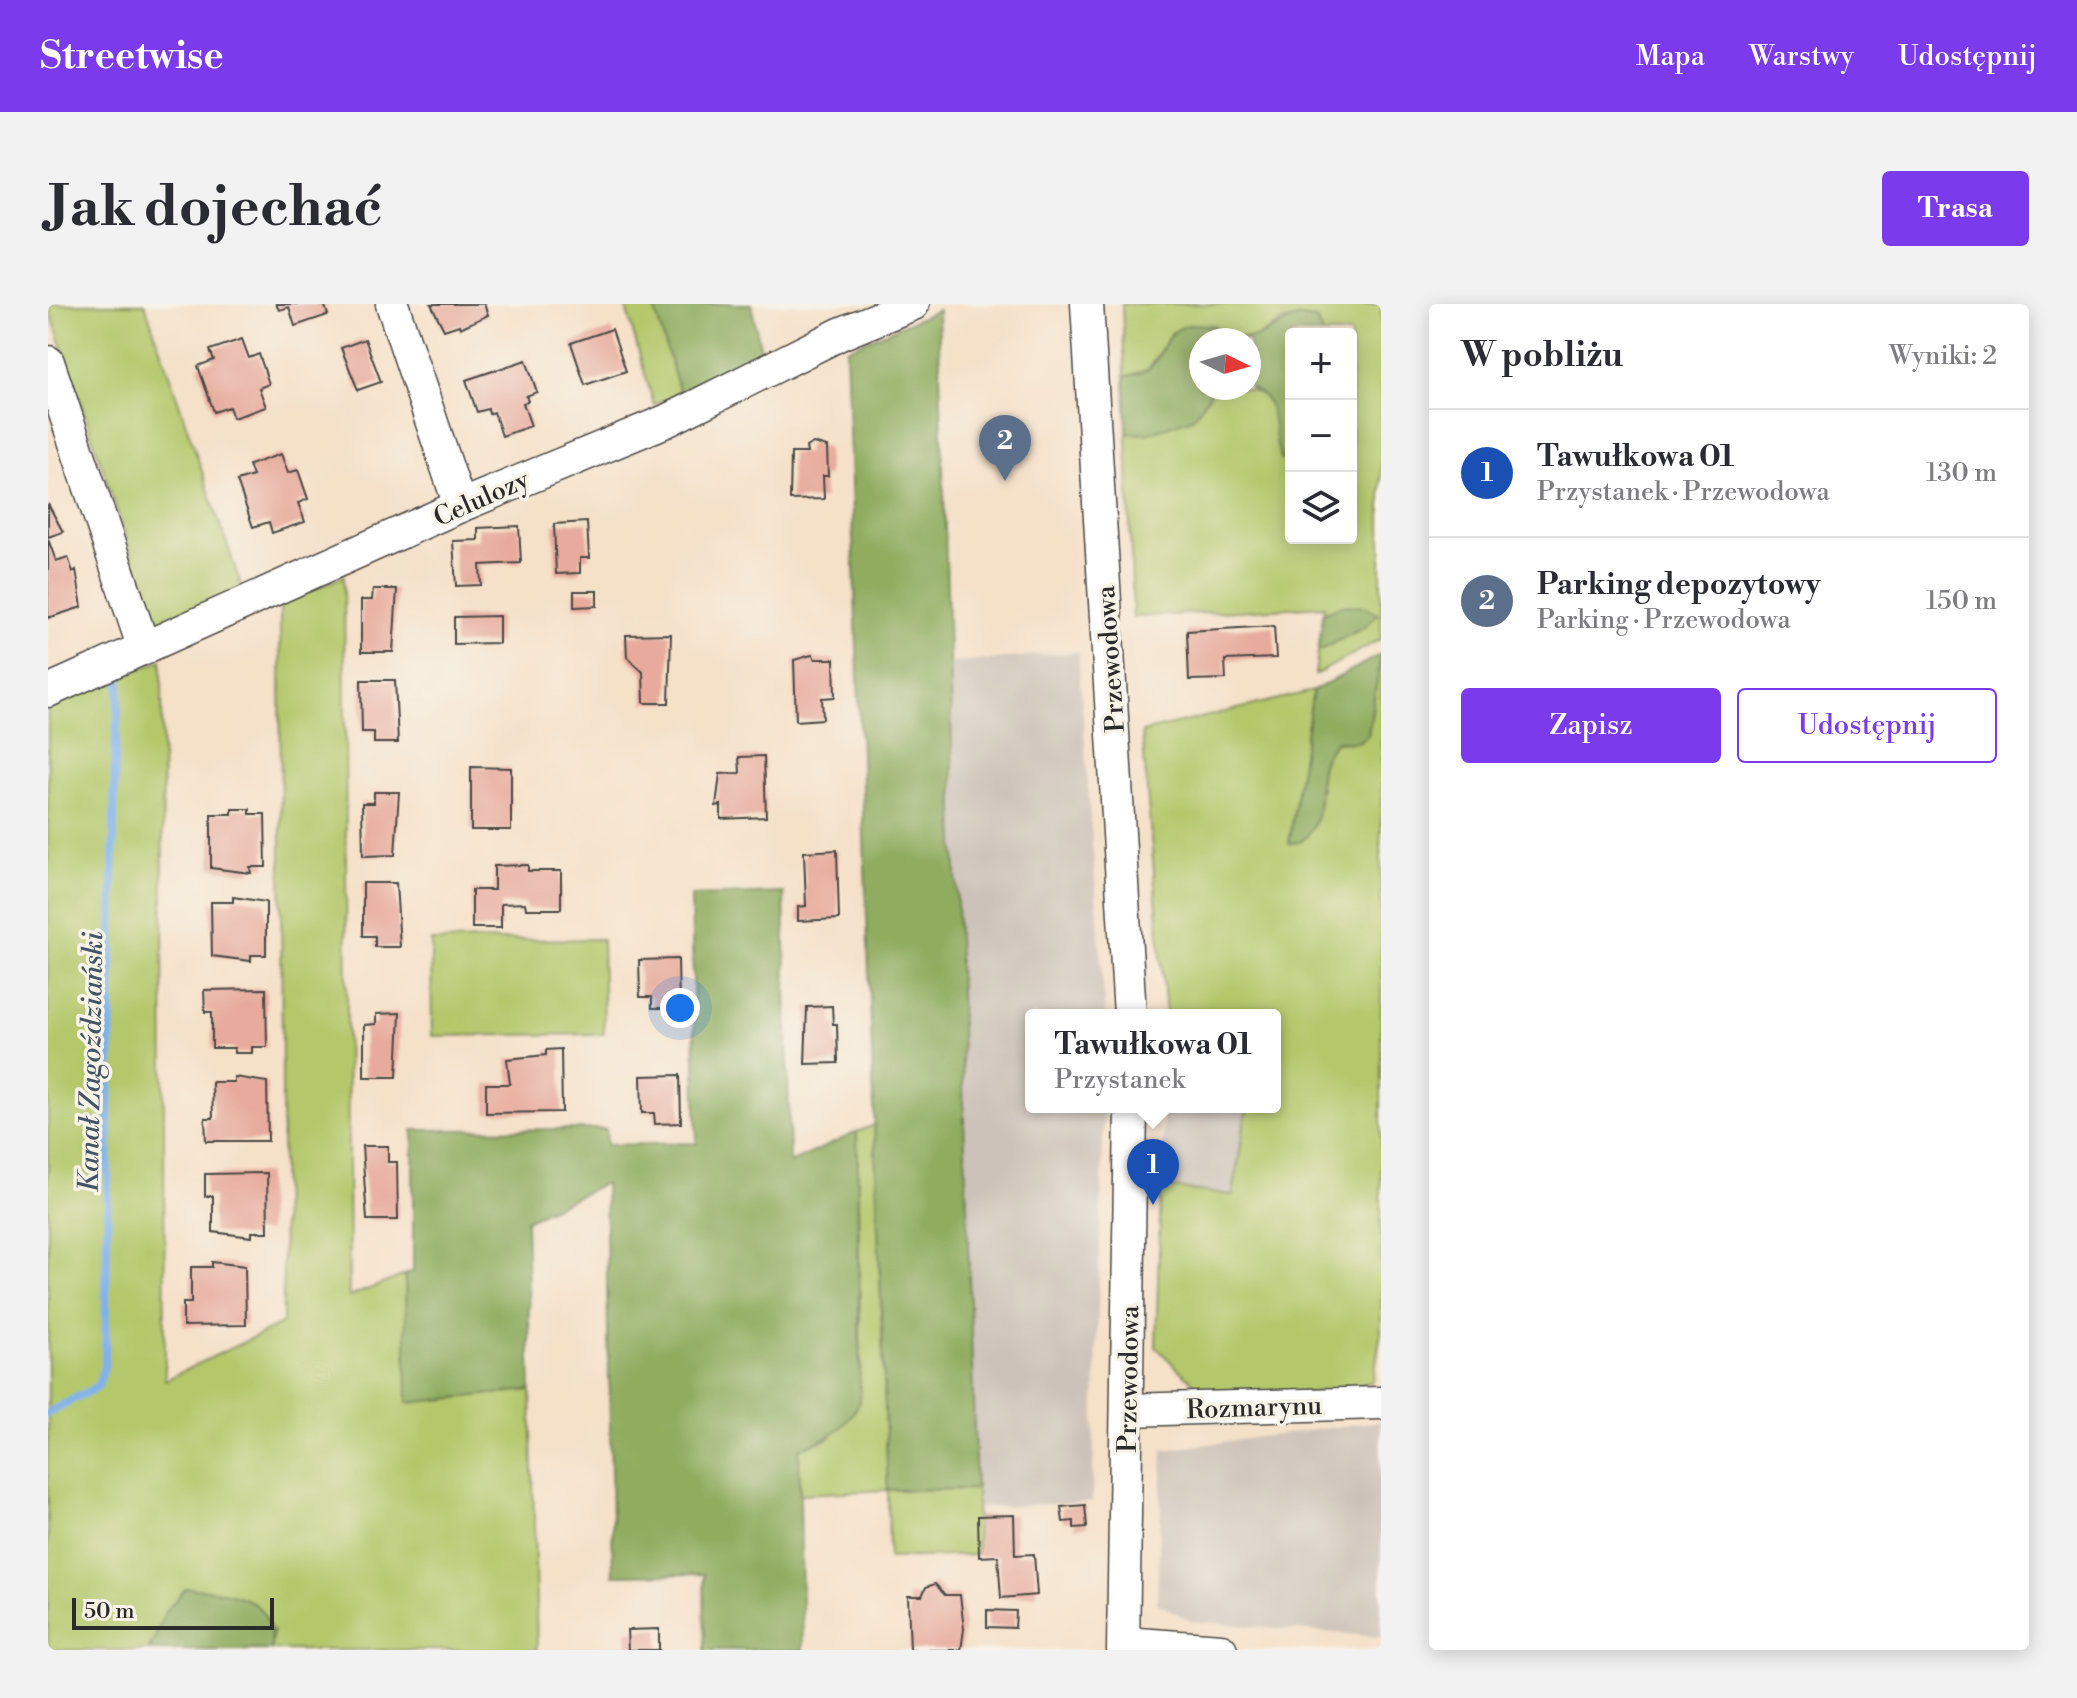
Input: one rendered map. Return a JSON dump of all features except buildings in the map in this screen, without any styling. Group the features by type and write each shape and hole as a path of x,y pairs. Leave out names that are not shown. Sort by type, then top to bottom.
{"street":[{"path":"392,304 460,506"},
{"name":"Celulozy","path":"48,691 460,506 666,421 840,334 913,304"},
{"name":"Przewodowa","path":"1087,304 1130,1009"},
{"path":"48,362 134,653"},
{"name":"Przewodowa","path":"1124,1647 1131,1113"},
{"name":"Rozmarynu","path":"1127,1410 1381,1403"},
{"path":"1124,1647 1221,1650"}],"shaded area":[{"path":"1078,652 1105,1009 1025,1009 1025,1113 1104,1113 1092,1502 977,1508 951,663"},
{"path":"1164,1113 1246,1113 1233,1195 1161,1187"},
{"path":"1381,1421 1381,1637 1191,1621 1157,1603 1163,1450"}],"green space":[{"path":"48,304 145,304 242,588 154,622"},
{"path":"625,304 653,304 680,393 654,405"},
{"path":"653,304 751,304 762,355 680,393"},
{"path":"1122,304 1381,304 1381,639 1315,675 1318,651 1365,627 1343,606 1323,613 1324,606 1133,617 1127,433 1146,434 1201,406 1205,400 1261,400 1261,394 1268,402 1275,423 1276,442 1282,460 1285,458 1285,544 1357,544 1357,328 1320,328 1316,319 1284,321 1261,334 1261,328 1220,328 1213,325 1189,328 1172,332 1148,369 1125,377"},
{"path":"938,310 976,1489 888,1490 846,349"},
{"path":"1300,317 1316,319 1320,328 1285,328 1285,458 1282,460 1271,409 1261,395 1261,335"},
{"path":"1193,325 1215,328 1189,328 1189,400 1206,400 1193,418 1146,434 1127,433 1125,377 1148,369 1176,330"},
{"path":"344,576 349,1297 405,1275 408,1403 531,1390 537,1650 271,1650 273,1630 150,1644 150,1650 48,1650 48,708 162,660 165,1380 283,1323 280,605"},
{"path":"1343,605 1367,607 1378,614 1365,627 1318,651 1323,613"},
{"path":"1381,654 1368,735 1358,742 1337,741 1327,753 1322,764 1317,815 1312,828 1302,841 1289,844 1313,691"},
{"path":"1381,656 1381,1332 1373,1382 1262,1397 1219,1394 1196,1384 1156,1347 1161,1187 1233,1195 1246,1113 1281,1113 1281,1009 1165,1009 1142,732 1313,691 1289,843 1321,790 1321,769 1327,752 1337,741 1348,743 1368,735"},
{"path":"784,893 790,1163 857,1132 860,1402 835,1433 799,1449 803,1650 705,1650 704,1574 613,1575 605,1183 526,1220 531,1390 407,1403 405,1275 413,1271 413,1130 606,1129 607,1145 697,1143 691,896"},
{"path":"602,939 604,1034 432,1036 431,941"},
{"path":"874,1125 888,1490 800,1494 798,1449 830,1438 861,1368 857,1132"},
{"path":"976,1489 977,1555 889,1558 888,1490"},
{"path":"186,1588 233,1594 258,1607 271,1632 271,1650 150,1650 165,1612"}],"waterway":[{"name":"Kanał Zagoździański","path":"48,1413 98,1386 105,1363 115,757 120,680"}],"place":[{"name":"Parking depozytowy","path":"1005,481"},
{"name":"Tawułkowa 01","path":"1153,1205"}]}
